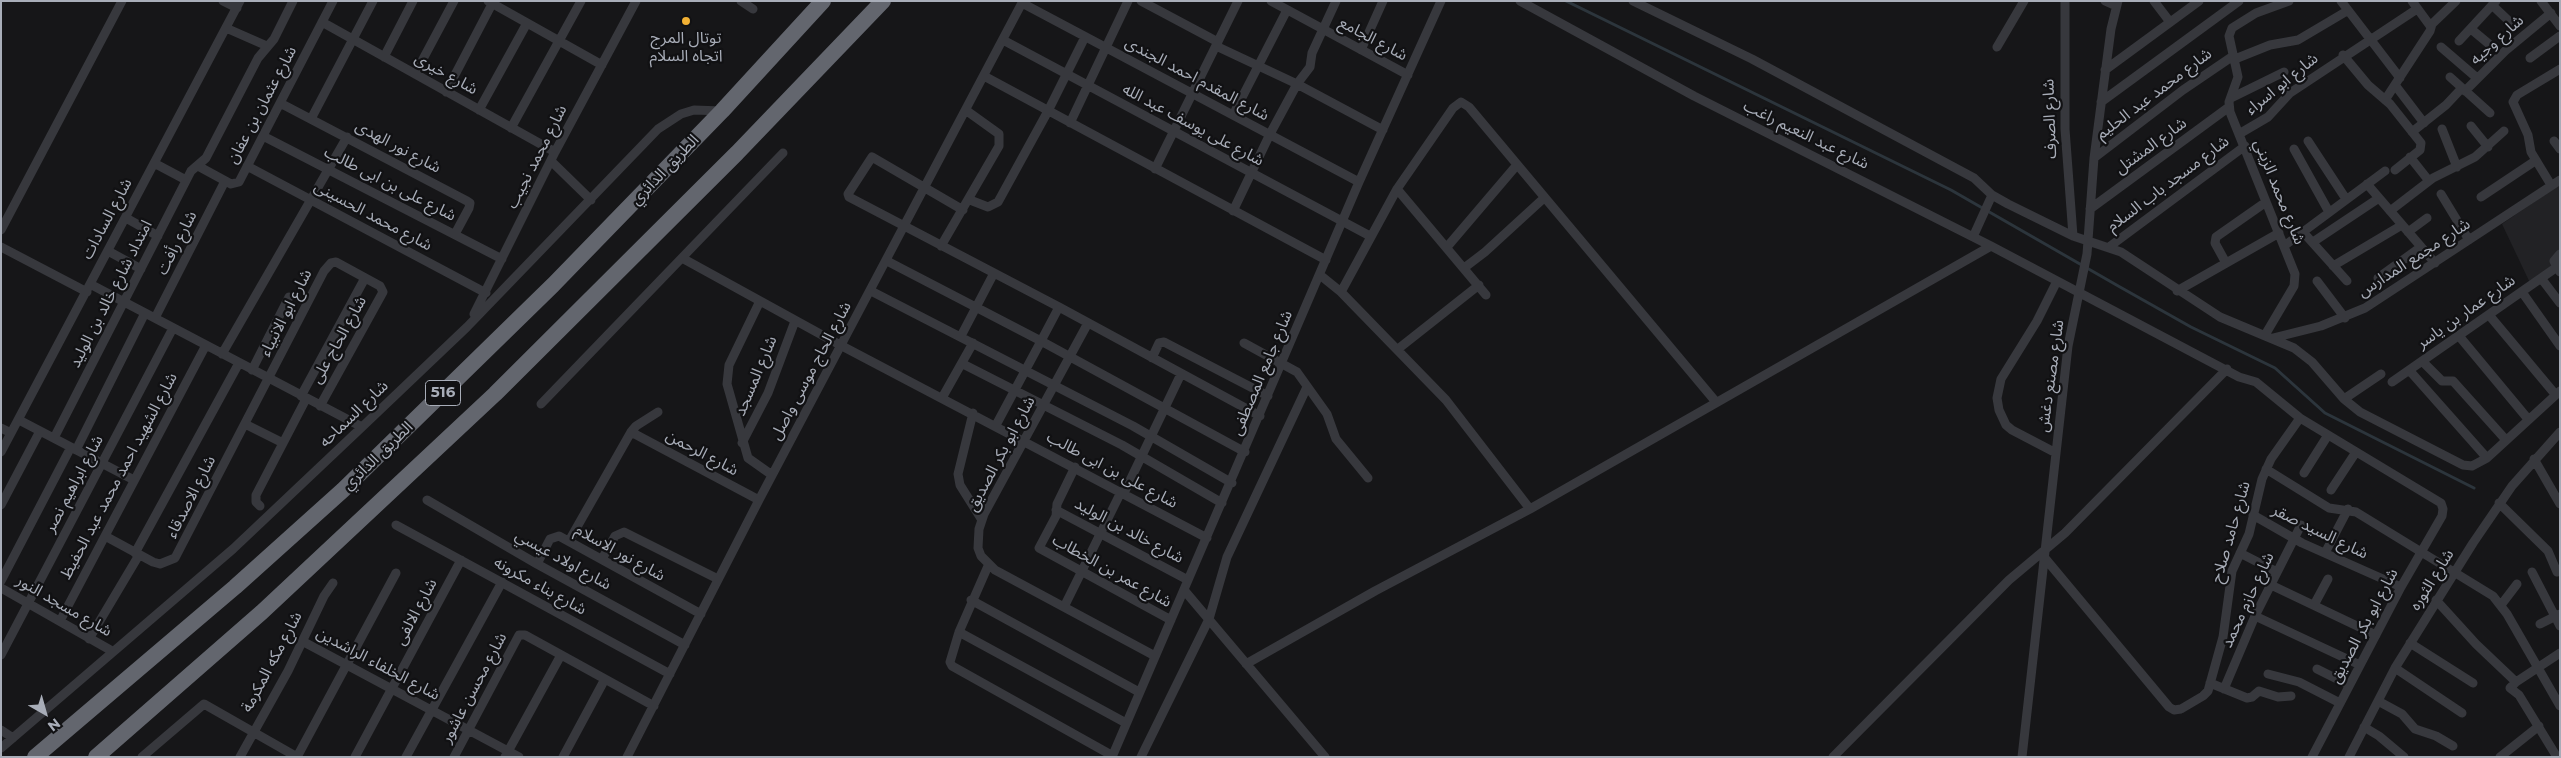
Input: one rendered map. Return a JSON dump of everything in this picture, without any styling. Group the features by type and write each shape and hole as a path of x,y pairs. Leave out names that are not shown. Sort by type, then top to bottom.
{"highway":[{"name":"الطريق الدائري","path":"35,757 235,587 343,490 553,285 722,110 823,1"},
{"name":"516","path":"96,757 262,612 494,394 730,160 883,1"}],"street":[{"path":"1,230 122,1"},
{"path":"223,1 238,4"},
{"path":"198,166 206,158 258,58 276,36 293,1"},
{"name":"شارع عثمان بن عفان","path":"198,166 233,185 237,184 333,1"},
{"path":"311,119 373,1"},
{"path":"384,57 413,1"},
{"path":"415,74 454,1"},
{"path":"511,128 581,1"},
{"name":"شارع محمد نجيب","path":"467,326 486,293 553,157 636,1"},
{"path":"741,1 753,9"},
{"path":"1070,123 1128,1"},
{"path":"1141,1 1258,66 1383,130"},
{"path":"1155,169 1238,1"},
{"name":"شارع الجامع","path":"1271,1 1408,75"},
{"path":"1233,211 1250,173 1296,84 1309,70 1312,53 1336,1"},
{"path":"1361,50 1383,1"},
{"name":"شارع جامع المصطفى","path":"1112,756 1232,483 1359,182 1441,1"},
{"path":"1633,1 1752,59 1974,178 1992,195 2073,236 2109,247 2134,259 2177,291 2220,317 2269,337 2303,354 2344,399 2360,412 2463,465 2472,466 2487,458 2557,392 2489,315"},
{"path":"1997,48 2024,1"},
{"name":"شارع الصرف","path":"2065,1 2065,130 2073,236"},
{"path":"2105,1 2117,4"},
{"path":"2154,1 2170,22"},
{"path":"2105,70 2199,1"},
{"path":"2101,102 2239,1"},
{"path":"2230,102 2238,77 2229,32 2263,5 2289,1"},
{"path":"2340,1 2368,39 2424,123"},
{"path":"2385,100 2433,22 2456,1"},
{"path":"2541,1 2560,26"},
{"name":"شارع المقدم احمد الجندى","path":"1022,2 1191,94 1359,182"},
{"name":"شارع الحاج موسى واصل","path":"631,756 670,674 759,500 906,226 1022,2"},
{"name":"شارع عبد النعيم راغب","path":"1523,2 1694,96 1991,246 2079,294 2227,369 2242,379 2256,382 2300,418 2441,503 2443,509"},
{"path":"446,92 490,3 602,65"},
{"path":"2459,41 2494,3 2511,23"},
{"name":"شارع السادات","path":"1,452 238,4"},
{"name":"شارع مصنع دغش","path":"2022,757 2068,346 2087,254 2094,158 2105,70 2117,4"},
{"path":"2414,5 2431,27"},
{"name":"شارع ابو اسراء","path":"2239,134 2262,122 2290,92 2414,5"},
{"path":"1233,115 1287,10"},
{"name":"شارع محمد عبد الحليم","path":"2094,158 2183,90 2234,57 2270,45 2298,40 2347,11"},
{"name":"شارع وجيه","path":"2412,132 2478,78 2505,51 2551,13"},
{"name":"شارع خيرى","path":"322,22 511,128 553,157 591,200"},
{"path":"478,110 527,23"},
{"path":"226,28 267,46"},
{"path":"2471,29 2489,44"},
{"path":"2530,58 2560,36"},
{"path":"970,200 988,207 995,205 1048,111 1086,37"},
{"name":"شارع على يوسف عبد الله","path":"1003,40 1370,236"},
{"path":"2441,47 2478,78"},
{"path":"2284,246 2346,199 2421,148 2419,141 2412,132 2343,55"},
{"path":"2551,185 2530,148 2528,135 2514,106 2514,99 2560,69"},
{"name":"شارع المشتل","path":"2090,209 2230,102 2284,72"},
{"path":"984,76 1326,260"},
{"path":"2450,77 2490,113"},
{"name":"شارع نور الهدى","path":"280,102 470,203 455,234"},
{"path":"1341,292 1397,189 1453,108 1461,102 1469,107 1516,166 1716,402"},
{"name":"شارع محمد الزيني","path":"2230,102 2239,134 2294,268 2296,280 2269,337"},
{"name":"شارع السماحه","path":"1,748 233,549 467,326 658,129 669,121 694,110 722,110"},
{"path":"941,246 970,200 999,146 1000,140 995,130 966,111"},
{"path":"2471,126 2488,147"},
{"path":"2442,129 2458,167"},
{"path":"2390,211 2429,181 2458,167 2488,147 2504,131"},
{"name":"شارع على بن ابى طالب","path":"263,136 502,259"},
{"path":"222,354 347,137"},
{"path":"2308,141 2346,199"},
{"name":"شارع مسجد باب السلام","path":"2109,247 2245,146"},
{"path":"2294,149 2330,212"},
{"path":"541,404 783,153"},
{"path":"963,210 872,157 848,194 849,197 1059,307 1260,416"},
{"path":"2410,157 2429,181"},
{"path":"2480,197 2536,161"},
{"path":"154,163 186,180"},
{"name":"امتداد شارع خالد بن الوليد","path":"54,438 186,180 191,171 198,166"},
{"name":"شارع محمد الحسينى","path":"247,166 486,293"},
{"path":"1447,247 1516,166"},
{"name":"شارع مجمع المدارس","path":"2269,337 2345,318 2379,300 2560,180"},
{"name":"شارع رأفت","path":"155,318 225,181"},
{"path":"2367,184 2434,263"},
{"path":"1397,189 1486,294"},
{"path":"2441,194 2469,240"},
{"path":"1973,237 1992,195"},
{"path":"1464,268 1485,252 1544,198"},
{"path":"2313,242 2379,198"},
{"path":"2226,263 2215,243 2216,237 2266,202"},
{"path":"126,218 158,236"},
{"path":"2333,266 2428,218"},
{"path":"2303,232 2347,281"},
{"path":"2177,291 2279,233"},
{"path":"1246,664 1375,591 1530,508 1991,246"},
{"path":"1,247 88,288 123,302 362,427"},
{"path":"2378,278 2421,248"},
{"path":"108,251 140,269"},
{"name":"شارع على بن ابى طالب","path":"682,258 795,321 1025,440 1207,538"},
{"path":"887,261 1071,356 1244,452"},
{"name":"شارع ابو الانبياء","path":"269,379 324,271 331,263 336,262 366,278"},
{"name":"شارع عمار بن ياسر","path":"2392,382 2522,292 2558,263"},
{"path":"960,336 994,273"},
{"path":"1320,275 1341,292 1446,400 1530,508"},
{"path":"260,506 256,496 304,397 366,278"},
{"name":"شارع الحاج على","path":"320,406 382,296 382,289 366,278"},
{"path":"2541,278 2560,303"},
{"path":"2056,453 2006,425 1999,410 1997,398 2001,379 2038,321 2057,281"},
{"path":"2317,281 2345,318"},
{"path":"1398,349 1478,286"},
{"path":"871,291 1151,436 1232,483"},
{"path":"2522,292 2560,346"},
{"path":"252,370 289,297"},
{"path":"760,301 726,374 729,394 748,458 772,475"},
{"path":"996,425 1059,307"},
{"path":"1,581 145,313"},
{"name":"شارع المسجد","path":"742,443 768,392 795,321"},
{"name":"شارع ابو بكر الصديق","path":"988,566 978,548 977,539 982,520 1088,323"},
{"name":"شارع ابراهيم نصر","path":"1,655 174,328"},
{"path":"2459,336 2528,419"},
{"path":"1152,358 1159,343 1164,342 1268,396"},
{"path":"942,398 963,364 973,343"},
{"path":"1244,343 1297,372 1327,414 1336,439 1368,478"},
{"name":"شارع الشهيد احمد محمد عبد الحفيظ","path":"60,621 206,345"},
{"path":"2422,361 2440,381 2453,381 2506,440"},
{"path":"89,639 137,554 239,363"},
{"path":"963,364 1016,389 1222,503"},
{"path":"1833,757 2009,580 2066,533 2227,369"},
{"path":"2409,370 2487,458"},
{"path":"1064,607 1182,374"},
{"path":"2344,399 2381,374"},
{"name":"شارع الاصدقاء","path":"105,536 137,554 160,564 175,558 269,379"},
{"path":"1141,757 1209,619 1227,557 1307,387"},
{"path":"569,541 631,432 636,426 658,412"},
{"path":"973,413 958,474 960,485 982,520"},
{"name":"شارع حامد صلاح","path":"2044,553 2171,709 2181,709 2206,694 2223,637 2232,571 2249,534 2266,469 2300,418"},
{"path":"18,420 134,480"},
{"path":"245,424 283,443"},
{"path":"1,428 11,433"},
{"path":"1,505 40,431"},
{"name":"شارع الرحمن","path":"631,432 759,500"},
{"name":"شارع الثوره","path":"2349,757 2395,668 2454,572 2500,503 2534,460 2560,432"},
{"path":"2304,473 2328,435"},
{"path":"2331,490 2356,452"},
{"path":"2534,460 2560,504"},
{"name":"شارع عمر بن الخطاب","path":"1075,467 1056,510 1056,516 1039,548 1171,620"},
{"path":"2266,469 2329,508 2348,509 2484,590 2501,605 2536,668 2556,693 2560,706"},
{"name":"شارع اولاد عيسي","path":"427,500 685,645"},
{"path":"2500,503 2548,551 2557,572"},
{"path":"2325,553 2348,509"},
{"name":"شارع ابو بكر الصديق","path":"2312,757 2401,587 2424,554 2442,516 2443,509"},
{"name":"شارع خالد بن الوليد","path":"1056,510 1188,580"},
{"name":"شارع السيد صقر","path":"2253,515 2294,539 2401,587"},
{"name":"شارع بناء مكرونه","path":"396,525 670,674"},
{"name":"شارع حازم محمد","path":"2224,689 2255,616 2301,525"},
{"path":"602,560 616,536 624,532 718,580"},
{"name":"شارع نور الاسلام","path":"538,564 553,537 559,536 701,614"},
{"path":"2240,553 2277,572"},
{"name":"شارع الالفى","path":"355,757 462,560"},
{"path":"1112,756 954,668 950,662 971,600 988,566 1155,656"},
{"path":"2532,572 2557,615 2560,626"},
{"path":"148,755 204,704 297,757 396,573"},
{"path":"2314,605 2328,579"},
{"path":"406,757 502,582"},
{"name":"شارع مكه المكرمة","path":"240,757 324,596 333,583"},
{"path":"2501,605 2517,584"},
{"path":"2271,585 2376,635"},
{"name":"شارع مسجد النور","path":"1,588 112,651"},
{"path":"1184,590 1324,757"},
{"path":"971,600 1139,692"},
{"path":"2436,600 2513,684 2557,757"},
{"path":"2540,624 2557,615"},
{"path":"2255,616 2360,664"},
{"path":"959,632 1126,723"},
{"name":"شارع محسن عاشور","path":"454,757 516,636 525,635 654,706"},
{"name":"شارع الخلفاء الراشدين","path":"302,641 469,730 507,754 519,757"},
{"path":"2410,643 2473,683"},
{"path":"2513,684 2560,654"},
{"path":"507,754 561,655"},
{"path":"2395,668 2462,713"},
{"path":"2317,669 2349,685"},
{"path":"2268,674 2299,682 2340,703"},
{"path":"564,757 605,679"},
{"path":"2210,683 2249,698 2259,691 2278,697 2291,696"},
{"path":"2378,700 2402,714 2415,729 2436,736 2452,746"},
{"path":"2500,757 2539,726"},
{"path":"2364,727 2379,736 2399,756"},
{"path":"1,730 13,738"}],"shaded area":[{"path":"2560,184 2560,266 2531,285 2502,224"}],"waterway":[{"path":"1566,1 1951,190 2191,327 2275,368 2325,413 2474,488"}],"place":[{"name":"توتال المرج اتجاه السلام","path":"686,21"}]}
